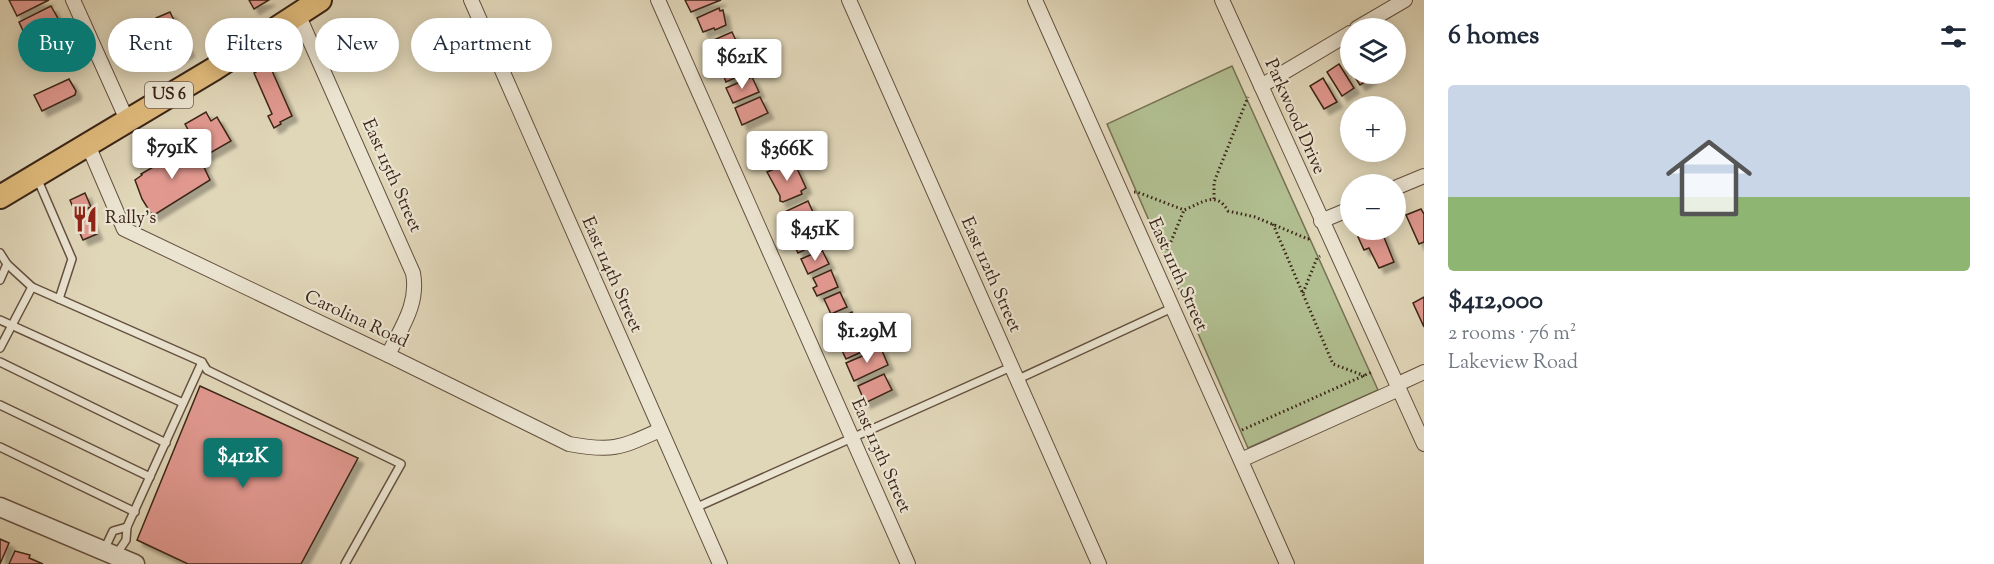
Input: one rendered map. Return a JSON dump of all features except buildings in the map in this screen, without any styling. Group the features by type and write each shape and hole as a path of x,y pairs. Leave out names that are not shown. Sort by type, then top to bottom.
{"main road":[{"name":"US 6","path":"0,197 214,69 320,0"}],"street":[{"path":"73,0 127,120"},
{"name":"East 114th Street","path":"471,0 720,564"},
{"name":"East 113th Street","path":"658,0 908,564"},
{"name":"East 112th Street","path":"849,0 1099,564"},
{"name":"East 111th Street","path":"1035,0 1287,564"},
{"name":"Parkwood Drive","path":"1222,0 1424,444"},
{"path":"1374,18 1405,0"},
{"name":"East 115th Street","path":"298,14 413,273 415,293 412,306 388,355"},
{"path":"1261,86 1340,39"},
{"name":"Carolina Road","path":"88,145 124,229 569,444 598,450 622,447 660,430"},
{"path":"1406,184 1424,176"},
{"path":"1321,221 1340,212"},
{"path":"1240,460 1399,386 1424,372"},
{"path":"0,507 135,564"}],"lane":[{"path":"36,177 72,259 59,299"},
{"path":"0,280 2,258"},
{"path":"2,258 32,287 202,362 207,370 401,464 345,564"},
{"path":"0,348 32,287"},
{"path":"695,509 853,439 1172,308"},
{"path":"0,320 183,403"},
{"path":"0,362 166,443"},
{"path":"110,553 126,540 127,527 202,362"},
{"path":"0,405 150,477"},
{"path":"0,447 135,512"},
{"path":"110,553 112,531 127,527"}],"path":[{"path":"1214,199 1216,177 1248,97"},
{"path":"1133,193 1137,192 1184,210 1214,199 1223,203 1228,211 1255,217 1308,239 1311,237"},
{"path":"1161,258 1166,256 1184,210"},
{"path":"1273,224 1333,364 1365,376"},
{"path":"1303,293 1317,258 1320,256"},
{"path":"1238,432 1372,372"}],"green space":[{"path":"1232,66 1378,390 1248,448 1107,124"}],"place":[{"name":"Rally's","path":"85,219"}]}
